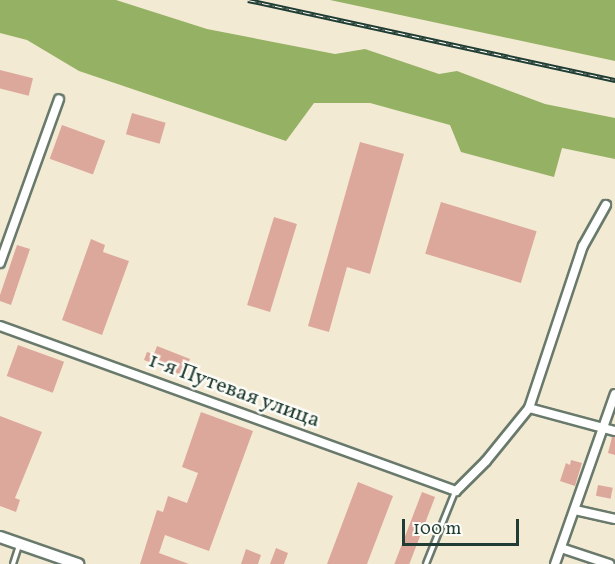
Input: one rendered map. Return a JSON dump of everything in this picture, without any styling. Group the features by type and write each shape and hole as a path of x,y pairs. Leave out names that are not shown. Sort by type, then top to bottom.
{"street":[{"path":"0,263 59,99"},
{"path":"456,490 486,461 529,408 583,246 606,204"},
{"name":"1-я Путевая улица","path":"0,326 456,490"},
{"path":"555,564 615,393"},
{"path":"529,408 615,431"},
{"path":"575,510 615,519"},
{"path":"0,537 78,564"},
{"path":"561,548 609,564"}],"lane":[{"path":"426,564 456,490"},
{"path":"13,564 20,544"}],"green space":[{"path":"0,0 116,0 207,29 335,54 365,49 439,74 457,71 545,104 615,118 615,159 562,148 554,177 461,152 450,125 370,103 314,103 286,141 79,71 27,40 0,33"},
{"path":"330,0 615,0 615,61"}],"building":[{"path":"0,70 33,78 29,96 0,89"},
{"path":"132,113 166,123 160,144 126,134"},
{"path":"62,125 105,141 93,175 50,159"},
{"path":"360,142 404,154 370,274 347,267 329,332 308,326"},
{"path":"441,202 537,231 521,283 425,254"},
{"path":"274,217 297,224 270,312 247,305"},
{"path":"91,239 105,245 103,252 129,261 102,335 62,320"},
{"path":"17,245 30,249 11,305 0,301 0,295"},
{"path":"18,345 64,362 53,393 7,376"},
{"path":"157,346 190,359 184,376 144,360 147,352 154,354"},
{"path":"201,412 253,431 209,551 165,535 159,553 189,564 140,564 157,510 163,512 168,496 187,503 198,473 182,467"},
{"path":"0,416 42,432 15,498 20,500 16,512 0,506"},
{"path":"612,437 615,437 615,455 608,453"},
{"path":"571,460 582,463 575,486 560,481 566,463 570,465"},
{"path":"358,482 393,496 367,564 327,564"},
{"path":"598,485 613,488 611,499 596,496"},
{"path":"422,492 435,497 409,564 394,564"},
{"path":"276,548 288,553 284,564 270,564"},
{"path":"246,549 261,555 258,564 241,564"}],"railway":[{"path":"248,0 615,80"}]}
